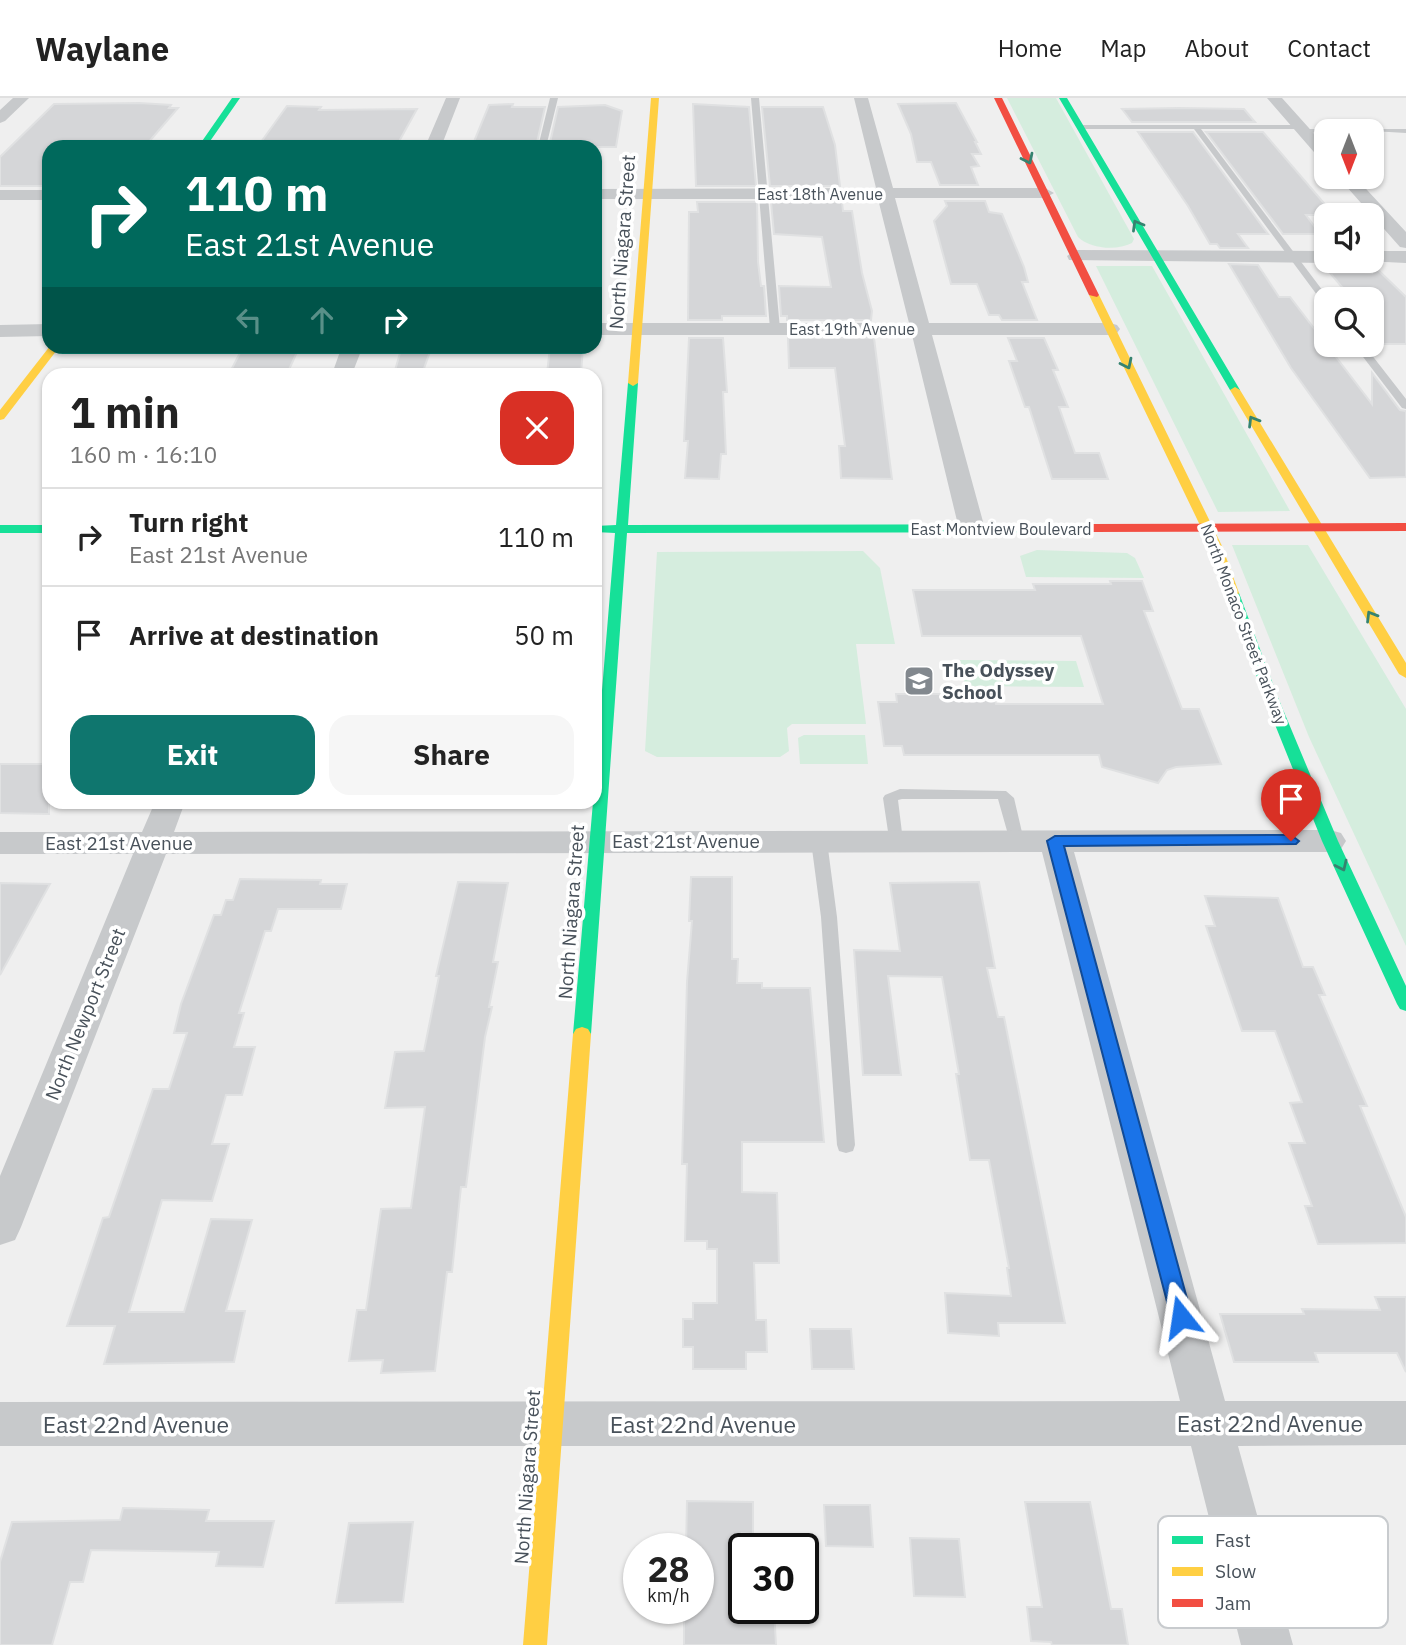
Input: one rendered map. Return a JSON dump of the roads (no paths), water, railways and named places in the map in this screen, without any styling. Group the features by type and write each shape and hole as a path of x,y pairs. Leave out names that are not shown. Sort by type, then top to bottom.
{"main road":[{"path":"207,140 236,98"},
{"name":"North Niagara Street","path":"602,787 655,98"},
{"name":"North Monaco Street Parkway","path":"998,98 1208,529 1272,701 1330,841 1406,1004"},
{"path":"1063,98 1155,257 1406,674"},
{"path":"0,417 49,354"},
{"name":"East Montview Boulevard","path":"602,529 1406,527"},
{"path":"0,529 42,529"},
{"name":"North Niagara Street","path":"535,1645 600,809"}],"street":[{"path":"0,118 22,98"},
{"path":"436,140 453,98"},
{"path":"861,98 972,529"},
{"path":"1274,98 1314,142"},
{"path":"1357,189 1406,243"},
{"name":"East 18th Avenue","path":"602,194 1045,194"},
{"path":"0,195 42,195"},
{"path":"1076,257 1314,257"},
{"path":"1384,257 1406,257"},
{"name":"East 19th Avenue","path":"602,329 1110,329"},
{"path":"0,331 42,330"},
{"name":"North Newport Street","path":"0,1227 167,809"},
{"path":"1055,841 1233,1516"},
{"name":"East 21st Avenue","path":"0,843 1330,841"},
{"name":"East 22nd Avenue","path":"0,1424 1406,1423"},
{"path":"1263,1628 1267,1645"}],"lane":[{"path":"544,140 554,98"},
{"path":"755,98 775,329"},
{"path":"1080,127 1406,131"},
{"path":"1196,127 1316,287"},
{"path":"1368,357 1406,407"},
{"path":"895,841 890,798 900,794 1001,794 1007,798 1016,841"},
{"path":"819,841 829,917 846,1145"}],"place":[{"name":"The Odyssey School","path":"919,681"}]}
